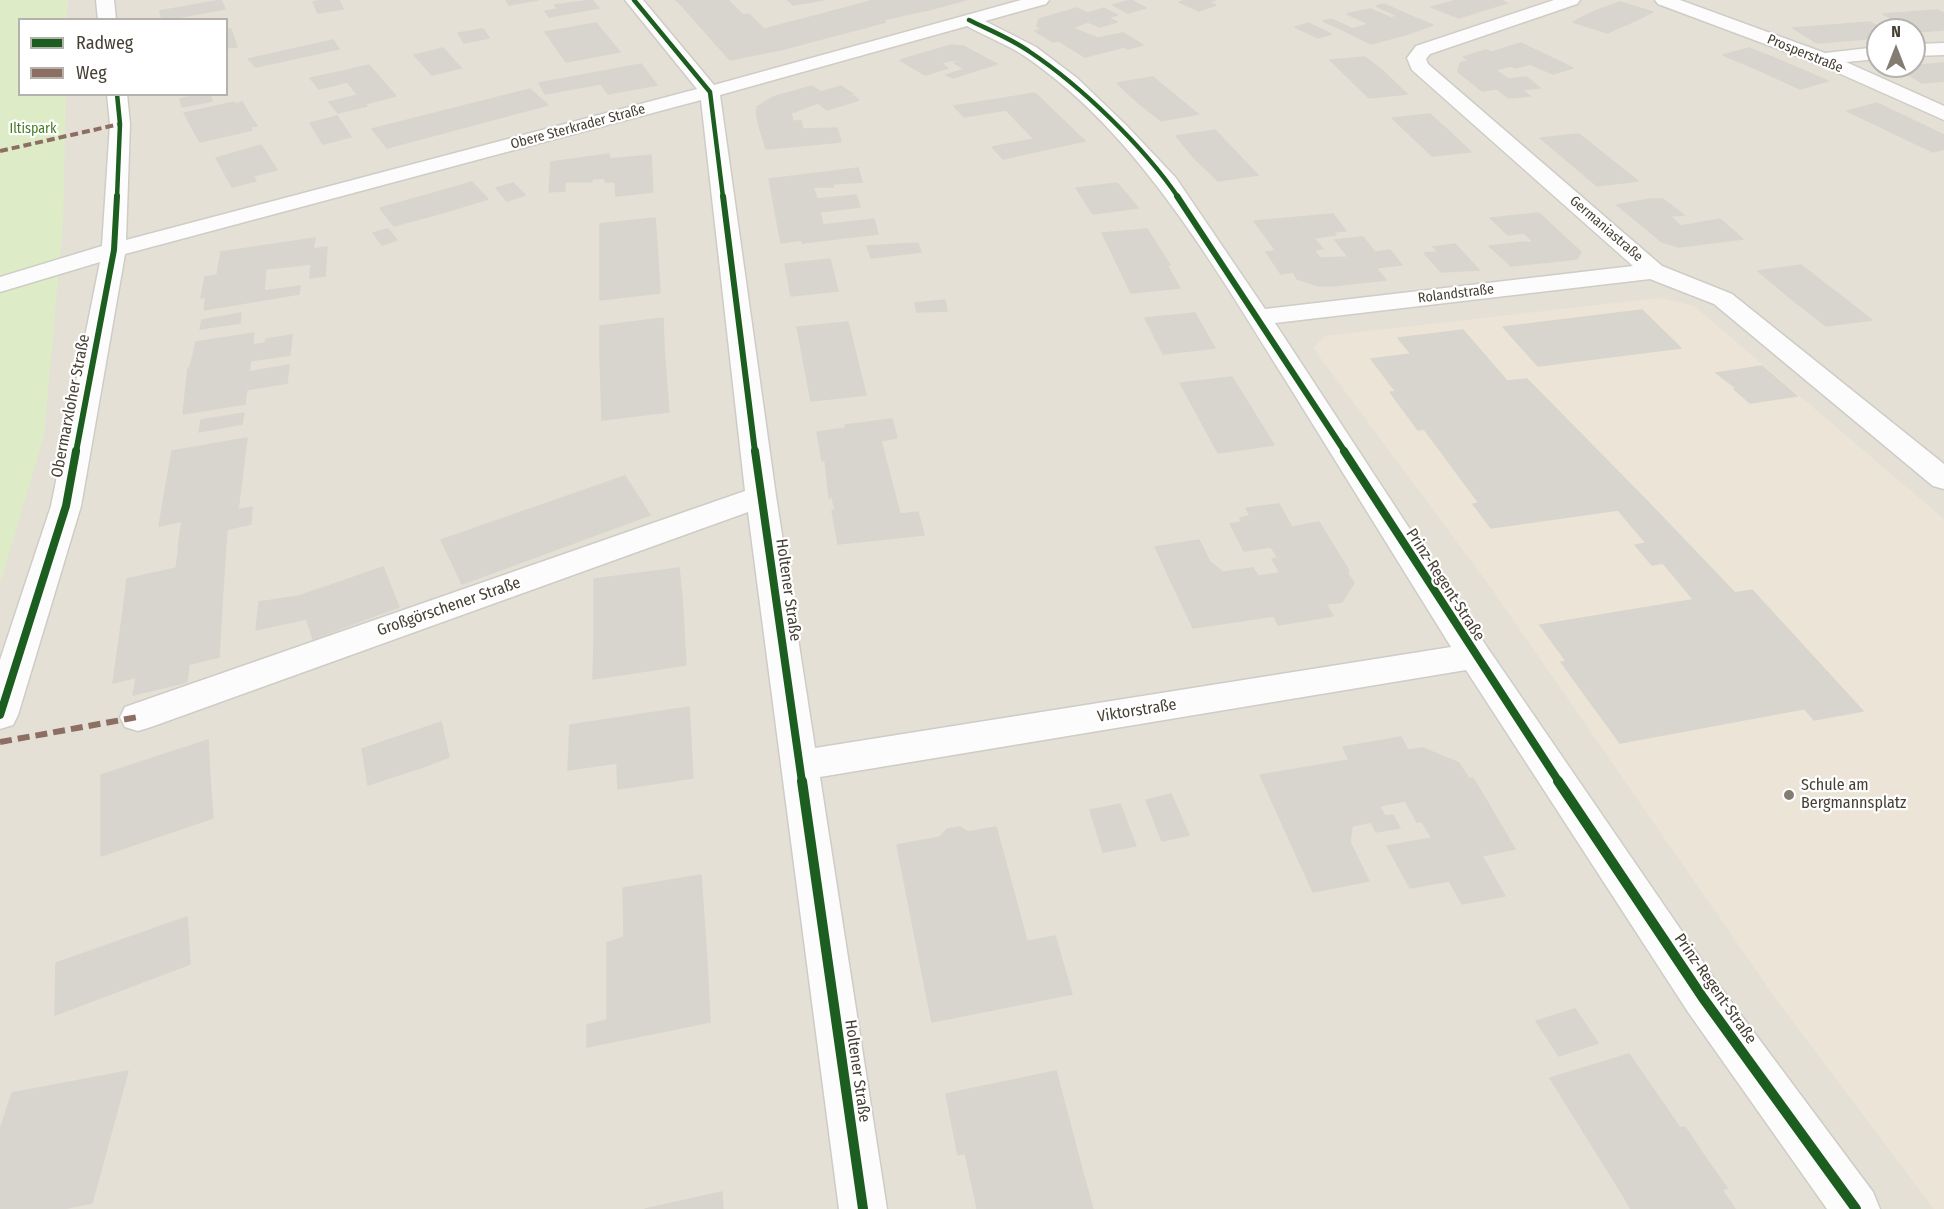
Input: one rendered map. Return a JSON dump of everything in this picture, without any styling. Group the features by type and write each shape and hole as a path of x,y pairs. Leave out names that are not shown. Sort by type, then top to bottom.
{"street":[{"path":"105,0 107,18"},
{"path":"634,0 710,92"},
{"name":"Obere Sterkrader Straße","path":"0,285 114,250 710,92 1040,0"},
{"name":"Germaniastraße","path":"1571,0 1423,50 1416,58 1419,66 1653,271 1723,299 1944,479"},
{"name":"Prosperstraße","path":"1664,0 1823,59 1944,114"},
{"name":"Prinz-Regent-Straße","path":"969,20 1029,51 1070,82 1119,129 1168,183 1258,317 1475,656 1702,998 1856,1209"},
{"path":"1926,50 1944,49"},
{"path":"1823,59 1866,54"},
{"name":"Holtener Straße","path":"710,92 761,496 863,1209"},
{"name":"Obermarxloher Straße","path":"0,715 66,506 114,250 120,124 117,96"},
{"name":"Rolandstraße","path":"1258,317 1653,271"},
{"name":"Großgörschener Straße","path":"138,717 761,496"},
{"name":"Viktorstraße","path":"800,765 1475,656"}],"shaded area":[{"path":"0,0 1944,0 1944,1209 0,1209"},
{"name":"Schule am Bergmannsplatz","path":"1660,298 1694,306 1944,519 1944,1209 1934,1209 1778,1002 1491,588 1313,348 1325,336"}],"green space":[{"name":"Iltispark","path":"0,0 68,0 67,18 18,18 18,96 66,96 63,222 44,435 0,584"}],"building":[{"path":"221,0 225,9 176,18 162,18 160,11"},
{"path":"339,0 343,9 318,13 313,2"},
{"path":"506,0 538,0 509,5"},
{"path":"592,0 599,8 549,17 545,11 557,9 555,5"},
{"path":"676,0 712,0 681,5"},
{"path":"728,0 743,15 697,23 682,6"},
{"path":"788,0 823,0 793,5"},
{"path":"874,0 910,0 928,10 882,20 886,22 871,26 841,9"},
{"path":"910,0 966,0 928,10"},
{"path":"1131,0 1146,8 1128,13 1113,5"},
{"path":"1215,0 1208,2 1216,5 1199,11 1179,2"},
{"path":"1457,0 1500,0 1507,3 1484,10"},
{"path":"1457,0 1484,10 1459,18 1431,7"},
{"path":"1620,2 1653,12 1630,23 1595,11"},
{"path":"1384,4 1406,14 1398,16 1376,6"},
{"path":"1077,8 1088,13 1104,8 1117,15 1108,18 1117,22 1100,27 1088,22 1072,28 1098,38 1123,33 1143,45 1128,49 1124,47 1085,57 1059,41 1053,42 1035,31 1042,29 1037,26 1039,19"},
{"path":"841,9 871,26 784,49 764,29"},
{"path":"1371,9 1391,18 1376,22 1355,12"},
{"path":"1937,10 1944,13 1944,29 1926,18 1910,12"},
{"path":"1595,11 1630,23 1607,33 1573,22"},
{"path":"1355,12 1376,22 1369,24 1347,14"},
{"path":"1910,12 1921,18 1890,18 1883,14"},
{"path":"749,14 784,49 730,60 697,23"},
{"path":"1406,14 1433,25 1405,35 1376,22"},
{"path":"1331,19 1353,29 1345,31 1323,21"},
{"path":"1926,21 1943,30 1926,31"},
{"path":"1376,22 1405,35 1371,44 1345,31"},
{"path":"1866,22 1866,39 1817,43 1793,28"},
{"path":"596,23 620,52 566,62 545,32"},
{"path":"1308,23 1331,34 1318,38 1295,27"},
{"path":"228,29 231,29 237,47 228,48"},
{"path":"483,29 489,38 464,43 458,33"},
{"path":"333,40 339,49 256,67 248,59"},
{"path":"1521,43 1573,68 1553,74 1530,64 1496,70 1508,79 1527,77 1540,88 1522,90 1530,96 1508,98 1497,89 1482,91 1458,72 1460,63 1470,60 1463,57 1486,50 1492,52"},
{"path":"951,45 963,46 997,64 953,78 946,75 965,69 954,63 957,62 954,60 941,63 948,68 925,75 900,60"},
{"path":"443,48 461,68 432,75 414,55"},
{"path":"1749,48 1788,64 1761,71 1723,55"},
{"path":"1365,57 1407,94 1369,98 1330,60"},
{"path":"1944,63 1944,81 1922,83 1914,78 1926,78 1926,64"},
{"path":"641,64 657,85 608,94 593,73"},
{"path":"1788,64 1828,81 1800,89 1761,71"},
{"path":"369,65 396,96 365,104 339,72"},
{"path":"339,72 347,82 319,89 310,78"},
{"path":"593,73 600,84 545,94 539,83"},
{"path":"1153,77 1175,95 1137,102 1117,83"},
{"path":"812,86 821,92 841,86 853,94 842,98 854,96 859,100 827,110 818,103 791,113 793,121 801,121 803,129 837,128 841,142 766,149 759,126 757,107 773,97"},
{"path":"530,89 548,105 387,148 372,129"},
{"path":"1035,93 1085,141 1003,159 992,147 1034,139 1006,110 964,117 954,106"},
{"path":"358,95 367,106 338,113 329,102"},
{"path":"1175,95 1198,114 1161,121 1137,102"},
{"path":"211,96 212,101 182,107 180,99"},
{"path":"234,102 235,104 242,102 249,114 192,128 184,113"},
{"path":"1877,103 1944,135 1944,149 1933,152 1847,111"},
{"path":"249,114 257,126 250,127 252,130 200,142 192,128"},
{"path":"1430,114 1450,132 1411,136 1392,118"},
{"path":"337,116 351,137 323,144 310,123"},
{"path":"1215,130 1236,152 1194,158 1176,136"},
{"path":"1450,132 1471,152 1432,156 1411,136"},
{"path":"1579,134 1638,181 1597,186 1540,138"},
{"path":"261,145 277,170 253,176 256,181 232,187 216,158"},
{"path":"1236,152 1258,175 1218,181 1194,158"},
{"path":"609,154 610,159 651,155 653,192 616,196 615,182 605,182 605,178 592,179 592,182 565,182 565,191 549,192 551,162"},
{"path":"858,168 862,182 833,184 833,187 813,187 817,199 856,195 860,207 820,212 823,225 874,219 878,234 802,243 802,240 781,243 769,179"},
{"path":"472,182 488,199 442,213 427,195"},
{"path":"513,183 525,195 507,201 496,188"},
{"path":"1117,183 1130,198 1108,201 1104,196 1083,199 1076,188"},
{"path":"427,195 442,213 394,226 380,208"},
{"path":"1104,196 1108,201 1130,198 1138,208 1093,214 1083,199"},
{"path":"1663,199 1684,215 1670,216 1681,226 1720,219 1743,239 1679,247 1662,242 1617,205"},
{"path":"1539,213 1581,252 1577,259 1511,266 1489,246 1534,243 1524,233 1508,235 1490,218"},
{"path":"1333,214 1346,231 1314,238 1323,249 1314,250 1320,258 1348,257 1335,240 1363,237 1375,252 1390,250 1402,265 1376,268 1386,280 1332,286 1319,286 1297,279 1293,272 1281,274 1266,252 1276,251 1254,221"},
{"path":"655,218 657,244 600,249 600,224"},
{"path":"388,229 397,240 382,245 373,233"},
{"path":"1147,229 1170,265 1167,265 1180,288 1131,293 1102,233"},
{"path":"315,238 313,249 327,247 325,276 310,278 311,264 266,269 264,291 300,286 299,294 204,310 206,297 201,298 205,277 217,275 221,252"},
{"path":"918,243 921,252 871,258 867,246"},
{"path":"657,244 660,293 600,300 600,249"},
{"path":"1455,244 1479,270 1441,272 1424,253 1438,252 1433,247"},
{"path":"830,259 838,291 791,296 785,264"},
{"path":"1801,265 1836,292 1790,298 1758,271"},
{"path":"1836,292 1872,320 1826,326 1790,298"},
{"path":"945,300 947,311 917,312 915,303"},
{"path":"1642,310 1681,348 1538,366 1503,327"},
{"path":"241,313 240,323 200,329 202,320"},
{"path":"1195,313 1215,348 1163,354 1145,318"},
{"path":"663,318 664,349 600,357 600,326"},
{"path":"848,322 866,395 811,401 797,327"},
{"path":"1463,330 1618,510 1491,528 1473,504 1479,503 1424,429 1418,430 1390,392 1396,392 1371,359 1411,354 1398,338"},
{"path":"254,333 245,404 183,414 188,368 190,368 196,342"},
{"path":"292,335 290,355 249,361 252,345 265,343 266,339"},
{"path":"664,349 669,412 602,420 600,357"},
{"path":"289,365 287,383 245,390 248,372"},
{"path":"1762,366 1797,396 1750,403 1734,389 1736,388 1716,373"},
{"path":"1232,377 1274,445 1218,453 1180,383"},
{"path":"1527,379 1650,504 1618,510 1507,381"},
{"path":"244,413 242,424 199,432 201,420"},
{"path":"892,419 897,438 881,441 900,514 918,512 924,535 838,544 832,511 835,510 832,497 829,498 825,460 822,461 817,432 846,428 845,425"},
{"path":"247,438 238,510 159,526 172,451"},
{"path":"625,476 650,515 462,584 441,540"},
{"path":"1279,504 1292,527 1319,522 1349,571 1347,572 1354,583 1342,602 1326,604 1333,616 1278,625 1274,616 1193,628 1155,547 1199,540 1210,562 1223,572 1253,568 1258,576 1280,573 1272,559 1278,558 1271,547 1244,551 1230,524 1241,522 1240,518 1250,516 1246,508"},
{"path":"1650,504 1735,593 1693,599 1663,563 1652,565 1635,545 1646,543 1618,510"},
{"path":"252,507 251,524 179,540 182,521"},
{"path":"227,529 226,543 178,554 179,540"},
{"path":"226,543 225,557 176,568 178,554"},
{"path":"225,557 223,589 123,612 127,579"},
{"path":"383,567 399,607 366,619 360,602 362,599 358,601 357,598 339,605 338,602 342,601 339,600 334,584"},
{"path":"679,568 682,598 594,611 594,579"},
{"path":"334,584 339,600 342,601 338,602 339,605 357,598 358,601 362,599 360,602 366,619 313,639 299,596"},
{"path":"223,589 221,622 118,647 123,612"},
{"path":"1752,590 1863,711 1814,720 1805,709 1808,708 1740,631 1566,661 1540,625"},
{"path":"299,596 306,619 256,630 259,602"},
{"path":"682,598 684,630 594,643 594,611"},
{"path":"221,622 219,657 113,683 118,647"},
{"path":"684,630 686,665 593,679 594,643"},
{"path":"1740,631 1808,708 1620,743 1561,662"},
{"path":"189,665 187,682 133,695 136,678"},
{"path":"689,707 693,778 618,789 617,763 568,770 570,725"},
{"path":"441,722 449,757 423,767 415,731"},
{"path":"415,731 423,767 395,776 388,740"},
{"path":"1401,737 1408,750 1423,748 1459,763 1469,779 1473,778 1515,849 1482,856 1505,896 1462,904 1449,881 1410,888 1387,846 1432,838 1422,822 1417,822 1405,801 1379,806 1385,816 1393,815 1400,828 1376,832 1371,822 1352,826 1350,842 1369,881 1313,892 1260,775 1349,760 1343,747"},
{"path":"208,740 210,779 101,815 101,775"},
{"path":"388,740 395,776 368,785 362,749"},
{"path":"210,779 213,818 101,856 101,815"},
{"path":"1171,794 1189,835 1162,841 1146,800"},
{"path":"1120,804 1136,846 1103,852 1090,810"},
{"path":"960,827 968,832 996,827 1011,882 908,901 897,845 940,837 947,829"},
{"path":"701,875 707,962 607,982 607,943 624,937 623,888"},
{"path":"1011,882 1027,941 920,962 908,901"},
{"path":"187,917 190,964 55,1015 56,963"},
{"path":"1055,936 1072,994 932,1022 920,962"},
{"path":"707,962 710,1022 587,1047 587,1025 607,1020 607,982"},
{"path":"1575,1009 1598,1043 1559,1056 1536,1021"},
{"path":"1629,1054 1680,1128 1685,1127 1705,1157 1618,1187 1550,1078"},
{"path":"128,1071 92,1203 63,1209 0,1209 0,1130 12,1093"},
{"path":"1056,1071 1083,1173 975,1198 965,1153 958,1155 946,1094"},
{"path":"1705,1157 1727,1188 1722,1190 1735,1209 1631,1209 1618,1187"},
{"path":"1083,1173 1093,1209 977,1209 975,1198"},
{"path":"722,1192 723,1209 645,1209"}],"marked path":[{"path":"0,151 120,124"},
{"path":"0,742 138,717"}],"cycle path":[{"path":"634,0 710,92 761,496 863,1209"},
{"path":"969,20 1029,51 1070,82 1119,129 1168,183 1258,317 1475,656 1703,998 1856,1209"},
{"path":"0,715 66,506 114,250 120,124 117,96"}],"place":[{"name":"Schule am Bergmannsplatz","path":"1789,795"}]}
